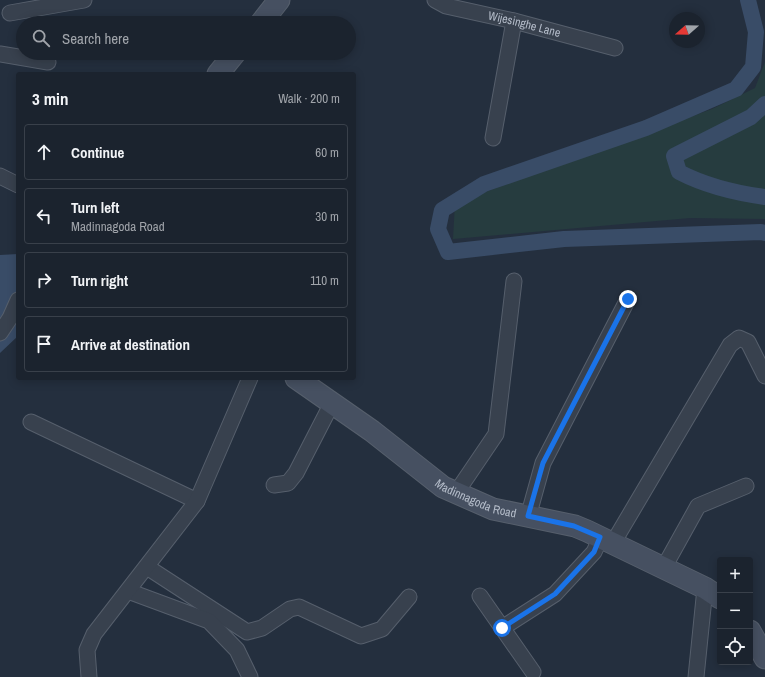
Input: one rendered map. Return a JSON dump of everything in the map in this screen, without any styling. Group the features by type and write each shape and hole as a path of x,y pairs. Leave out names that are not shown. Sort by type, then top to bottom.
{"street":[{"path":"10,14 84,0"},
{"path":"266,16 279,0"},
{"name":"Wijesinghe Lane","path":"435,0 446,6 514,20 615,48"},
{"path":"493,138 514,20"},
{"path":"0,54 16,57"},
{"path":"36,60 48,62"},
{"path":"220,72 229,60"},
{"path":"0,176 16,184"},
{"path":"456,493 496,434 514,281"},
{"path":"528,516 543,463 628,299"},
{"path":"0,332 10,318 16,304"},
{"path":"502,628 555,594 607,540 730,345 739,338 748,342 765,376"},
{"path":"89,677 87,650 94,634 197,501 249,380"},
{"name":"Madinnagoda Road","path":"299,380 372,431 443,487 493,509 574,526 607,540 712,593"},
{"path":"274,485 288,483 296,473 332,403"},
{"path":"31,422 197,501"},
{"path":"663,569 698,506 746,486"},
{"path":"147,567 247,632 262,628 290,609 299,607 361,636 382,628 409,597"},
{"path":"128,590 209,621 237,650 250,677"},
{"path":"696,677 712,593"},
{"path":"480,596 532,672"},
{"path":"753,636 764,654"}],"green space":[{"path":"765,62 765,219 690,218 453,239 455,203 712,109 755,88"}],"water":[{"path":"16,254 16,338 0,353 0,255"}],"waterway":[{"path":"748,0 756,32 753,67 736,89 646,128 484,184 442,210 438,229 448,252 564,239 765,233"},
{"path":"765,104 751,117 674,156 679,172 689,177 721,188 765,197"}],"route":[{"path":"502,628 555,594 594,552 600,537 574,526 528,516 543,463 628,299"}]}
